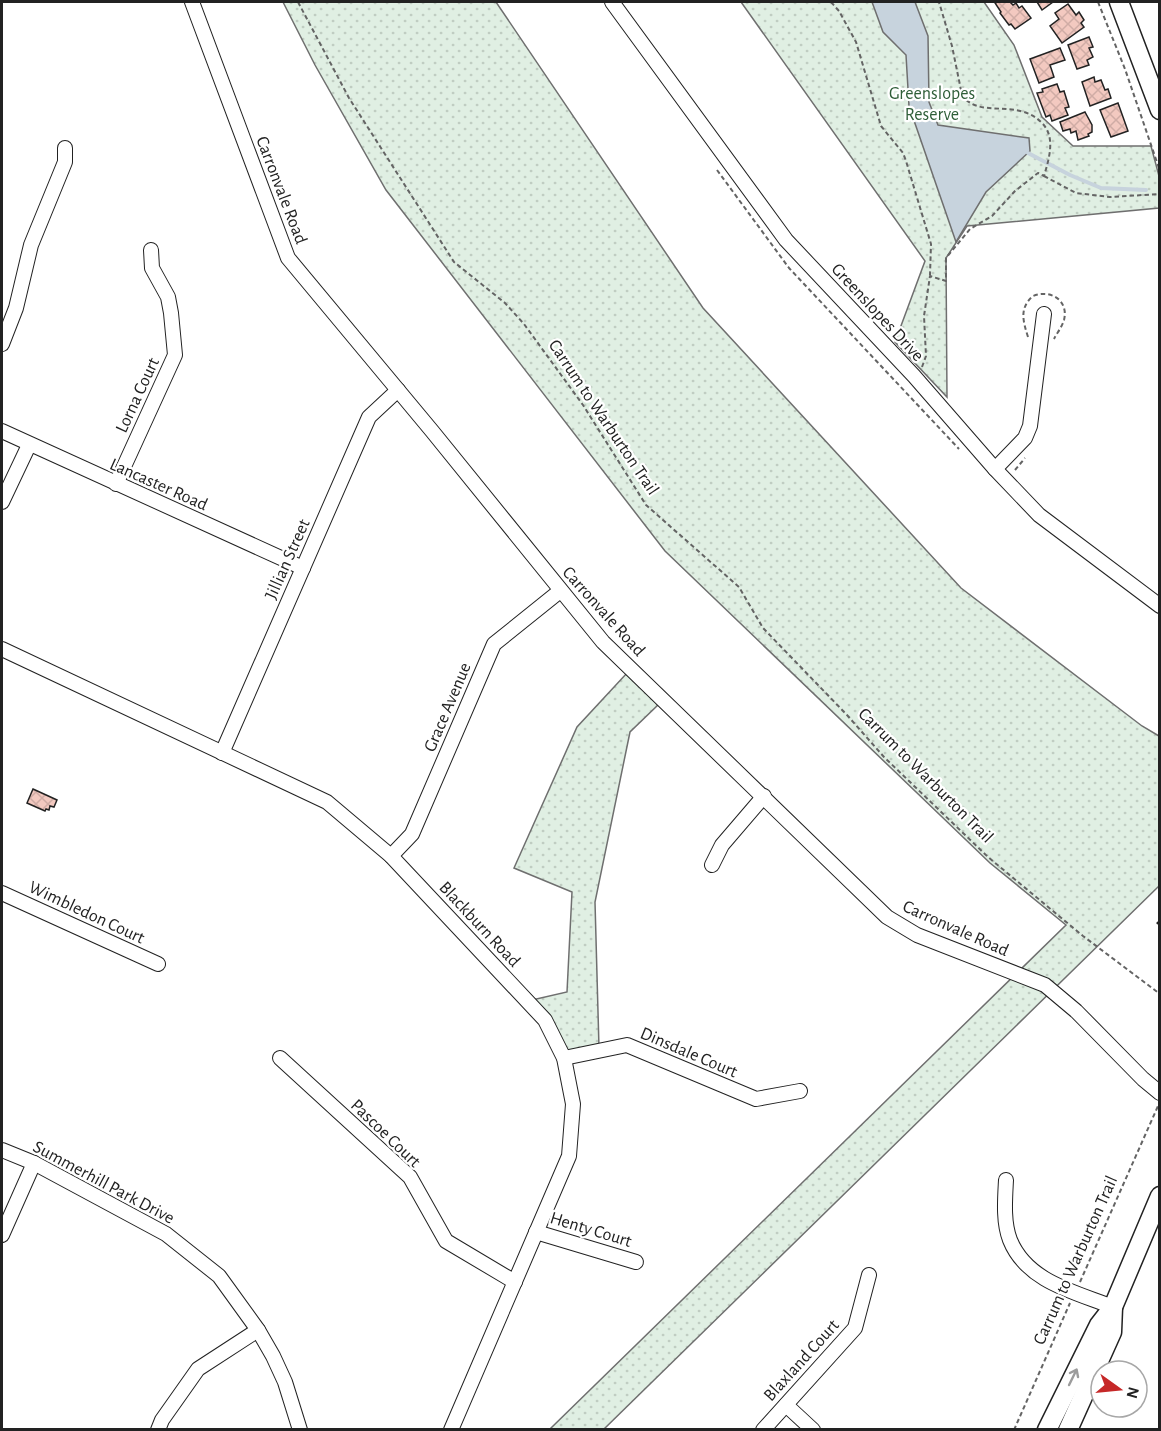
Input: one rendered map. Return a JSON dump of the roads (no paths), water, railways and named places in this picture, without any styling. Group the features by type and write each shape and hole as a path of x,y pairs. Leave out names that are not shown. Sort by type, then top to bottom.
{"main road":[{"path":"1119,2 1160,110"},
{"path":"1047,1430 1099,1325 1113,1307 1160,1196"},
{"path":"1068,1430 1112,1332 1113,1307"}],"street":[{"name":"Carronvale Road","path":"192,2 288,258 603,642 887,917 917,935 1045,985 1076,1011 1143,1079 1160,1093"},
{"name":"Greenslopes Drive","path":"612,2 786,240 914,376 995,470 1039,515 1160,606"},
{"path":"2,344 16,308 31,244 65,162 65,148"},
{"name":"Lorna Court","path":"116,484 175,355 168,297 152,268 151,250"},
{"path":"995,470 1025,438 1030,426 1044,314"},
{"name":"Jillian Street","path":"222,753 369,417 398,390"},
{"name":"Lancaster Road","path":"2,432 303,568"},
{"path":"2,502 29,445"},
{"name":"Grace Avenue","path":"391,856 412,834 494,644 560,591"},
{"name":"Blackburn Road","path":"2,649 327,802 391,856 545,1020 564,1058 573,1104 569,1156 451,1430"},
{"path":"712,865 722,845 764,796"},
{"name":"Wimbledon Court","path":"2,893 158,964"},
{"name":"Dinsdale Court","path":"564,1058 627,1045 756,1099 800,1091"},
{"name":"Pascoe Court","path":"280,1058 410,1177 446,1240 514,1282"},
{"name":"Summerhill Park Drive","path":"2,1150 34,1163 166,1234 219,1276 258,1330 285,1382 300,1430"},
{"path":"2,1235 34,1163"},
{"path":"1006,1180 1005,1211 1010,1240 1025,1265 1043,1280 1113,1307"},
{"name":"Henty Court","path":"536,1232 636,1262"},
{"name":"Blaxland Court","path":"762,1430 855,1328 869,1275"},
{"path":"158,1430 162,1420 198,1369 258,1330"},
{"path":"786,1405 813,1430"}],"waterway":[{"path":"1028,153 1101,188 1146,190"}],"park label":[{"name":"Greenslopes Reserve","path":"932,103"}]}
